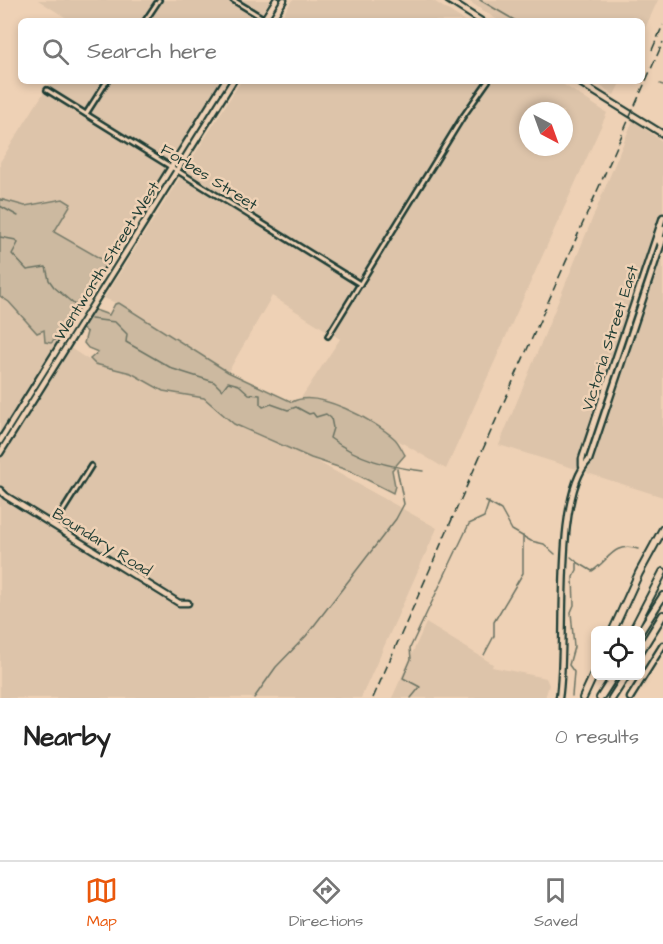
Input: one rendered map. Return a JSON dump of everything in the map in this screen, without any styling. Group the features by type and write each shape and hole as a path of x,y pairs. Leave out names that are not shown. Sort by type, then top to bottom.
{"highway":[{"path":"615,626 663,529"},
{"path":"635,626 663,572"},
{"path":"644,626 663,596"},
{"path":"645,644 663,615"},
{"path":"583,698 591,680"},
{"path":"599,698 609,680"},
{"path":"612,698 623,680"}],"main road":[{"path":"268,18 276,0"},
{"path":"269,18 284,0"},
{"path":"448,0 476,18"},
{"name":"Wentworth Street West","path":"0,441 223,84"},
{"name":"Wentworth Street West","path":"0,453 231,84"},
{"path":"582,84 663,134"},
{"name":"Victoria Street East","path":"559,698 562,667 564,561 569,514 582,459 663,217"},
{"name":"Victoria Street East","path":"582,466 588,460 662,242 659,241 663,228"},
{"name":"Boundary Road","path":"0,490 3,495 179,603 188,603"},
{"path":"630,698 663,645"}],"street":[{"path":"147,18 159,0"},
{"path":"233,0 264,18"},
{"path":"86,114 105,84"},
{"path":"328,336 474,99 486,84"},
{"name":"Forbes Street","path":"47,90 360,284"},
{"path":"53,526 91,466"}],"shaded area":[{"path":"38,0 270,0 259,18 66,18"},
{"path":"292,0 432,0 460,18 281,18"},
{"path":"467,0 658,0 645,28 645,18 494,18"},
{"path":"49,84 219,84 110,264 54,232 70,204 63,199 25,206 0,199 0,162"},
{"path":"239,84 563,84 607,113 446,469 354,414 322,399 301,398 340,339 272,296 228,372 123,306 104,298"},
{"path":"598,84 620,84 614,95"},
{"path":"633,120 663,142 663,213 576,469 499,445"},
{"path":"0,199 25,206 63,199 71,204 54,232 110,264 84,306 109,315 115,304 119,303 228,372 292,402 316,399 345,408 386,432 396,441 405,455 392,470 395,486 393,493 350,471 311,458 234,424 204,398 163,391 131,373 95,364 90,359 98,352 88,348 84,343 87,332 74,324 51,343 45,342 44,330 37,333 9,302 0,296"},
{"path":"663,250 663,497 587,473"},
{"path":"0,296 9,301 37,333 42,330 95,364 131,373 163,391 201,395 234,424 311,458 437,528 361,698 0,698"},
{"path":"426,623 493,664 492,667 546,678 549,685 545,698 392,698"}],"waterway":[{"path":"480,0 511,18"},
{"path":"0,206 18,216"},
{"path":"0,237 16,240 18,243 12,254 27,270 46,267 49,280 54,287 76,306"},
{"path":"91,319 115,322 127,334 126,342 173,369 214,382 222,390 228,382 239,385 249,394 260,395 260,404 263,407 271,404 288,410 296,407 309,414 313,413 316,417 326,414 331,418 333,428 330,438 363,457 423,471"},
{"path":"254,698 276,667 306,636 396,519 404,504 397,469"},
{"path":"485,501 501,510 512,530 531,541 544,544 555,554"},
{"path":"411,698 420,687 403,678 411,659 410,648 469,524 484,517 489,502"},
{"path":"484,655 494,636 494,622 523,573 523,536"},
{"path":"577,562 592,571 617,550 630,547 638,549"},
{"path":"571,557 577,562 577,570 573,577 574,605 571,612 574,647 569,665 574,672 572,696"}],"railway":[{"path":"652,50 663,25"},
{"path":"645,83 663,42"},
{"path":"373,698 644,84"}]}
